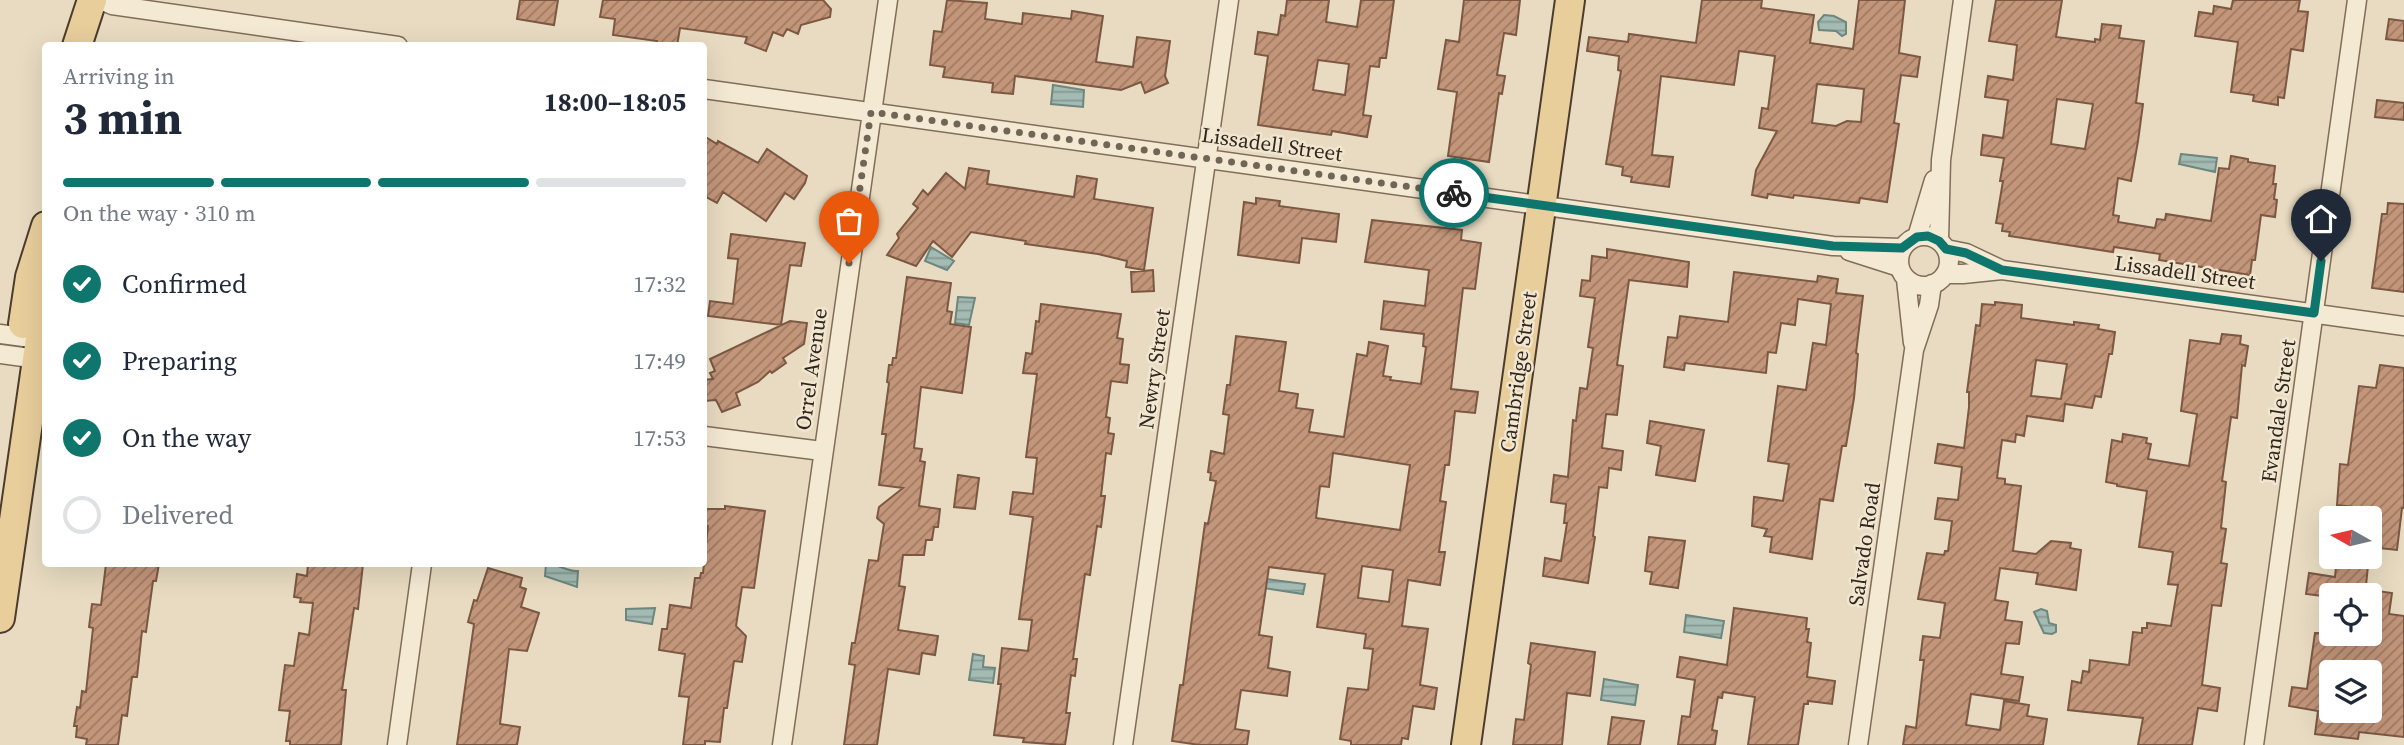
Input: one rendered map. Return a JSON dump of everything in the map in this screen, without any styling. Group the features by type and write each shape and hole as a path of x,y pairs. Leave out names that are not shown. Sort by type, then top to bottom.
{"main road":[{"path":"78,42 92,0"},
{"name":"Cambridge Street","path":"1466,745 1570,0"},
{"path":"0,618 26,347 30,277 42,241"},
{"path":"0,486 26,347 42,307"}],"street":[{"path":"101,0 112,5 370,42"},
{"name":"Orrel Avenue","path":"782,745 888,0"},
{"name":"Newry Street","path":"1123,745 1229,0"},
{"path":"1943,245 1928,236 1917,237 1902,248 1903,273 1914,284 1938,279 1948,263 1943,245 1941,160 1963,0"},
{"name":"Evandale Street","path":"2254,745 2357,0"},
{"name":"Lissadell Street","path":"707,89 1833,246 1902,248"},
{"path":"1917,237 1941,160"},
{"name":"Lissadell Street","path":"1943,245 2002,270"},
{"name":"Lissadell Street","path":"1833,246 1903,273"},
{"name":"Lissadell Street","path":"1938,279 2002,270 2404,326"},
{"name":"Salvado Road","path":"1903,273 1914,350"},
{"name":"Salvado Road","path":"1858,745 1914,350 1938,279"},
{"path":"707,436 822,451"},
{"path":"397,745 422,567"}],"water":[{"path":"1824,15 1846,22 1846,34 1842,36 1836,31 1819,30 1818,22"},
{"path":"1053,85 1084,90 1083,107 1051,104"},
{"path":"2181,154 2217,158 2215,172 2179,164"},
{"path":"931,247 954,261 947,270 925,261"},
{"path":"958,297 975,298 969,325 955,323"},
{"path":"546,567 578,571 577,587 545,576"},
{"path":"1259,578 1305,584 1303,594 1257,587"},
{"path":"655,608 652,624 626,620 626,609"},
{"path":"2041,609 2047,611 2049,623 2056,625 2056,632 2044,633 2034,612"},
{"path":"1686,615 1724,621 1721,638 1684,632"},
{"path":"973,654 984,656 983,667 995,668 993,683 969,680"},
{"path":"1604,679 1638,685 1635,705 1601,700"}],"building":[{"path":"520,0 558,0 554,25 517,19"},
{"path":"603,0 823,0 831,9 830,17 801,25 798,34 787,29 783,36 773,32 766,51 745,43 747,37 680,28 678,42 657,42 613,35 615,19 600,17"},
{"path":"947,0 987,3 985,19 1022,24 1023,13 1071,19 1072,11 1103,16 1096,62 1133,67 1137,37 1170,41 1165,76 1168,83 1145,93 1141,82 1121,90 1015,76 1013,94 992,92 993,83 943,77 945,67 930,65 934,31 942,32"},
{"path":"1287,0 1329,0 1326,22 1357,27 1361,0 1394,0 1386,58 1380,58 1379,67 1370,66 1363,115 1371,116 1367,137 1332,131 1331,135 1258,125 1268,56 1255,54 1258,32 1278,35 1281,15 1285,16","holes":["1318,60 1349,64 1345,95 1313,90"]},
{"path":"1464,0 1520,0 1516,35 1504,33 1497,75 1505,76 1502,94 1499,93 1489,162 1448,156 1457,92 1438,89 1446,40 1459,42"},
{"path":"1702,0 1762,0 1761,8 1814,15 1810,43 1853,49 1859,0 1905,0 1899,53 1920,57 1917,77 1901,75 1894,123 1899,124 1887,202 1860,198 1859,203 1794,195 1793,198 1768,194 1767,198 1752,195 1756,170 1777,131 1759,128 1762,108 1768,109 1775,56 1739,51 1734,85 1661,76 1652,155 1673,157 1669,187 1631,182 1632,177 1622,175 1623,167 1606,164 1621,71 1618,70 1619,56 1587,51 1589,37 1628,42 1629,34 1696,43","holes":["1817,84 1864,89 1861,122 1847,121 1836,126 1812,123"]},
{"path":"1996,0 2062,0 2056,37 2095,42 2095,39 2100,40 2102,24 2121,26 2119,38 2144,41 2136,103 2143,104 2131,181 2118,178 2113,215 2119,216 2118,222 2155,228 2157,219 2165,220 2166,214 2211,221 2219,168 2229,169 2231,156 2275,166 2275,217 2261,215 2255,260 2252,260 2250,275 2159,260 2160,254 2114,247 2113,252 2009,236 2010,232 2002,231 2003,224 1996,223 2004,158 1981,155 1983,135 2003,138 2008,100 1985,97 1988,76 2013,80 2017,45 1989,41","holes":["2057,99 2093,104 2085,149 2051,144"]},
{"path":"2233,0 2300,0 2298,11 2308,12 2303,51 2291,49 2284,98 2278,97 2278,105 2253,101 2254,95 2231,92 2238,42 2195,36 2199,12 2213,14 2214,6 2231,9"},
{"path":"2389,19 2404,21 2404,41 2386,39"},
{"path":"2377,100 2404,103 2404,120 2375,117"},
{"path":"707,138 758,163 767,149 807,176 794,199 785,193 766,221 723,192 717,203 707,198"},
{"path":"969,168 989,171 987,184 1074,197 1077,176 1097,179 1094,199 1153,208 1144,270 1126,267 1127,261 1098,254 1025,244 1026,241 971,232 952,257 933,241 916,266 887,255 899,238 897,234 918,208 913,204 923,190 928,195 946,173 965,189"},
{"path":"1256,198 1280,201 1279,206 1339,214 1336,242 1302,238 1299,263 1238,255 1244,202 1256,204"},
{"path":"2388,203 2404,204 2404,292 2372,288 2382,214 2387,214"},
{"path":"1372,220 1462,230 1461,240 1481,243 1475,289 1463,288 1451,389 1478,392 1475,413 1455,411 1449,465 1445,465 1440,501 1446,502 1439,552 1445,552 1440,585 1408,580 1402,626 1428,629 1420,685 1437,688 1434,709 1413,706 1408,739 1402,738 1401,745 1351,745 1351,741 1340,739 1348,688 1368,690 1373,649 1364,648 1366,634 1317,627 1325,574 1269,567 1259,635 1272,637 1268,668 1290,672 1287,696 1241,690 1235,729 1249,731 1247,745 1200,745 1172,741 1180,685 1183,685 1205,523 1208,524 1216,481 1210,480 1211,473 1208,472 1211,451 1224,454 1229,415 1223,414 1227,385 1230,385 1236,336 1286,342 1279,391 1298,394 1296,408 1313,410 1309,432 1344,437 1357,354 1367,356 1369,342 1388,346 1383,376 1391,377 1390,380 1421,384 1426,347 1423,346 1424,334 1381,329 1384,301 1425,306 1429,270 1365,262","holes":["1333,453 1410,465 1400,530 1316,518 1320,486 1329,487","1362,566 1393,570 1389,602 1358,598"]},
{"path":"731,234 805,243 801,266 790,265 781,325 708,316 710,301 733,304 738,259 728,258"},
{"path":"1607,249 1689,262 1687,287 1629,280 1617,365 1623,366 1617,415 1606,414 1602,448 1623,451 1621,470 1609,468 1607,488 1599,487 1588,583 1543,576 1545,558 1561,561 1567,523 1564,523 1566,504 1551,502 1554,475 1568,477 1573,420 1576,421 1580,388 1587,389 1593,348 1588,347 1595,298 1580,296 1582,280 1590,281 1592,256 1607,258"},
{"path":"1153,270 1154,291 1132,292 1131,272"},
{"path":"1734,272 1817,282 1818,276 1838,279 1836,293 1863,296 1854,398 1846,446 1842,446 1833,501 1820,499 1812,559 1770,552 1772,537 1764,536 1767,529 1752,526 1754,497 1783,501 1789,464 1768,461 1778,386 1806,390 1813,343 1826,345 1831,304 1798,299 1795,325 1781,323 1776,353 1768,352 1766,373 1685,363 1684,370 1664,367 1668,337 1677,338 1680,316 1728,322"},
{"path":"907,277 951,283 947,311 952,312 950,324 971,327 962,393 921,387 914,448 922,449 920,461 925,462 919,506 940,509 938,527 934,527 932,540 926,540 924,555 903,555 899,586 905,587 898,630 938,636 935,655 922,653 919,674 888,669 877,745 844,745 855,665 849,664 852,643 855,643 869,560 878,561 884,524 877,518 879,507 903,488 879,485 886,434 882,434 889,365 892,365 893,358 896,358"},
{"path":"1995,302 2022,305 2021,318 2074,325 2074,322 2099,325 2098,329 2115,332 2101,397 2095,396 2092,408 2065,404 2063,421 2027,416 2024,436 2016,434 2015,442 2002,440 1997,478 2005,479 2005,484 2021,486 2013,551 2036,554 2051,541 2071,543 2070,548 2081,550 2076,590 2036,584 2038,573 2000,568 1995,600 2008,602 2005,620 2022,622 2019,644 2006,643 2001,674 2023,677 2019,701 1971,694 1966,725 2000,730 2004,701 2029,705 2027,716 2047,719 2043,745 1903,745 1906,726 1916,728 1924,660 1920,660 1923,636 1940,638 1945,603 1918,599 1927,553 1944,555 1945,551 1948,551 1952,521 1935,519 1938,498 1958,500 1962,467 1935,463 1938,444 1964,448 1969,407 1967,392 1976,325 1980,326 1982,304 1995,305","holes":["2036,360 2067,364 2061,399 2031,396"]},
{"path":"1041,304 1121,314 1117,338 1123,339 1120,364 1129,365 1127,383 1111,381 1106,417 1110,418 1108,433 1114,434 1111,454 1106,453 1101,527 1097,526 1090,575 1085,574 1073,659 1077,659 1075,676 1071,675 1066,713 1070,713 1065,745 1023,742 1024,738 994,735 1001,684 998,684 1002,648 1028,651 1032,620 1019,619 1033,517 1010,514 1013,492 1033,494 1037,458 1026,457 1037,374 1023,373 1026,353 1032,354"},
{"path":"790,321 807,323 804,344 783,358 786,363 736,393 740,405 722,412 716,400 707,401 707,380 713,379 710,373 715,371 710,359"},
{"path":"2222,334 2241,336 2240,344 2248,346 2245,366 2242,365 2237,418 2231,417 2222,481 2226,482 2221,528 2226,529 2221,563 2227,564 2221,606 2212,605 2202,685 2220,688 2217,711 2198,708 2192,745 2138,745 2143,718 2068,710 2072,681 2081,683 2083,671 2089,672 2090,660 2129,665 2133,632 2142,633 2142,628 2147,628 2147,623 2171,626 2178,585 2168,584 2173,552 2139,547 2147,491 2106,482 2112,440 2122,442 2123,434 2147,438 2146,443 2151,444 2148,459 2189,466 2197,414 2181,411 2190,340 2220,344"},
{"path":"2380,365 2404,368 2404,508 2397,550 2382,548 2382,506 2337,505 2340,464 2348,465 2359,386 2376,388"},
{"path":"1650,421 1704,430 1695,481 1656,475 1661,446 1647,443"},
{"path":"958,475 979,478 975,509 954,507"},
{"path":"725,506 765,511 754,588 742,587 736,626 746,636 742,662 734,661 720,742 705,741 705,745 683,745 689,697 679,696 685,654 659,650 662,629 667,629 670,605 691,608 695,578 700,578 704,567 707,567 707,509 725,509"},
{"path":"1649,537 1685,541 1678,588 1650,584 1652,572 1645,571"},
{"path":"106,567 158,567 156,581 153,581 146,632 142,631 137,677 132,677 127,716 122,715 118,745 86,745 87,739 76,737 77,726 74,726 82,691 86,692 93,628 89,627 92,604 101,605"},
{"path":"308,567 363,567 358,609 354,608 342,690 346,690 341,745 290,745 290,741 286,741 290,711 279,710 285,665 294,666 299,633 309,635 313,603 300,602 301,598 294,597 297,574 307,576"},
{"path":"488,568 522,578 520,587 526,589 521,607 539,613 527,651 509,649 500,724 520,727 517,745 457,745 474,624 468,622"},
{"path":"2336,569 2368,569 2366,583 2319,583 2319,596 2306,594 2309,573 2335,577"},
{"path":"2382,592 2392,593 2389,614 2404,616 2404,737 2359,732 2358,739 2315,734 2318,711 2289,706 2292,687 2307,689 2315,633 2319,633 2319,646 2382,646"},
{"path":"1734,608 1807,618 1807,642 1811,643 1807,677 1835,681 1832,704 1808,701 1808,704 1804,704 1798,745 1748,745 1755,697 1723,692 1722,698 1718,697 1712,730 1717,731 1715,745 1678,745 1682,716 1690,717 1695,680 1677,677 1680,657 1727,665"},
{"path":"1531,643 1595,652 1590,696 1567,693 1562,745 1513,745 1516,719 1524,720"},
{"path":"1612,717 1644,721 1640,745 1608,745"}],"way so far":[{"path":"849,263 871,112 1454,193"}],"route":[{"path":"1454,193 1833,246 1902,248 1908,241 1928,236 1939,241 1946,249 1966,253 2002,270 2314,313 2321,261"}]}
